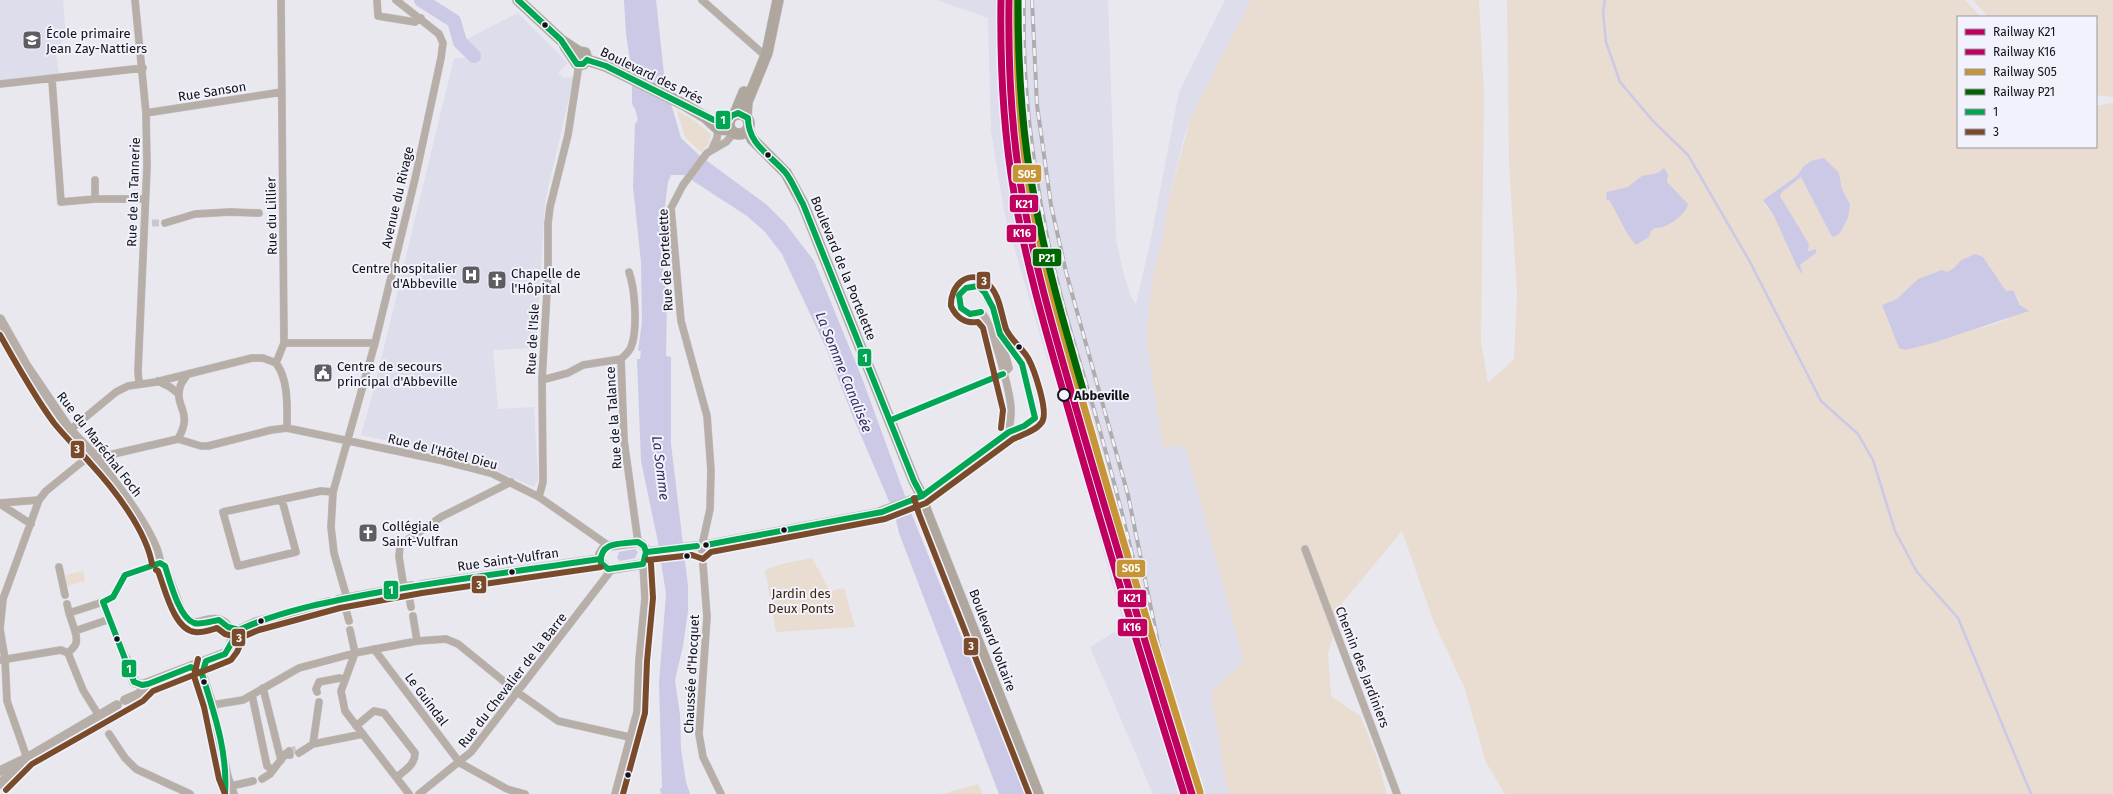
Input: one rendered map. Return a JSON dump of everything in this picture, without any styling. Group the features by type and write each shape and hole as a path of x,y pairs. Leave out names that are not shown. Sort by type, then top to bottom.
{"main road":[{"name":"Boulevard des Prés","path":"518,0 580,59 597,62 624,74 683,104 705,117 718,129"},
{"path":"718,129 735,124 747,102 772,35 778,0"},
{"name":"Boulevard des Prés","path":"705,117 735,124"},
{"name":"Boulevard de la Portelette","path":"761,149 746,141 735,124 749,122 748,129 752,139 786,174 803,204 891,420 914,482 917,497"},
{"name":"Boulevard Voltaire","path":"917,497 926,511 1038,794"}],"street":[{"name":"Rue de la Tannerie","path":"135,0 146,113 145,200 138,371 139,384"},
{"name":"Rue du Lillier","path":"276,363 284,343 281,0"},
{"path":"377,0 378,16 415,22 421,18"},
{"name":"Avenue du Rivage","path":"348,621 339,600 331,527 333,492 375,343 415,179 442,58 443,43 439,34 421,18 396,0"},
{"path":"702,0 764,54"},
{"name":"Rue de l'Isle","path":"540,497 543,482 542,380 550,207 568,135 580,59"},
{"path":"0,84 52,80 142,68"},
{"path":"52,80 61,202 95,199 145,200"},
{"name":"Rue Sanson","path":"146,113 282,92"},
{"name":"Rue de Portelette","path":"710,151 726,142 735,124"},
{"name":"Rue de Portelette","path":"711,470 707,416 680,321 671,208 683,185 710,151 717,138 718,129"},
{"path":"95,180 95,199"},
{"path":"165,223 195,214 230,212 259,213"},
{"path":"144,222 152,223"},
{"name":"Rue de la Talance","path":"629,272 633,284 635,317 631,347 621,359 624,440 638,542"},
{"path":"891,420 1003,374 1009,368 992,308 988,300"},
{"path":"647,552 699,546 882,512 917,497 1009,432 1011,410 1003,374 990,325 982,312"},
{"name":"Rue du Maréchal Foch","path":"0,319 26,365 70,430 97,458 115,480 143,523 158,552 160,563 165,566 184,617 190,623 196,624 214,620 224,622 228,627"},
{"path":"284,343 375,343"},
{"path":"27,758 7,701 0,629 3,598 39,500 46,491 83,461 178,439 201,446 208,446 271,430 287,428 285,383 282,373 276,363 263,358 252,358 158,381 128,386 116,392 70,430"},
{"path":"542,380 568,373 583,365 621,359"},
{"path":"178,439 185,428 186,420 179,394 180,386 188,374"},
{"path":"158,381 170,387 179,394"},
{"name":"Rue de l'Hôtel Dieu","path":"287,428 444,461 491,473 540,497 609,546"},
{"name":"Chaussée d'Hocquet","path":"711,470 710,509 699,546 707,617 699,734 703,757 721,794"},
{"path":"411,607 411,587 399,557 400,545 441,518 511,482"},
{"path":"282,500 296,552 238,566 224,512 321,491 333,492"},
{"path":"0,504 39,500"},
{"path":"0,504 31,524"},
{"path":"615,794 629,737 637,712 639,660 644,626 645,598 643,564 647,559 647,552 646,548 638,542 609,546 603,549 600,559 603,566 612,569 643,564"},
{"name":"Chemin des Jardiniers","path":"1305,549 1397,794"},
{"name":"Rue Saint-Vulfran","path":"239,630 256,622 339,600 411,587 600,559"},
{"path":"69,613 103,602 113,597 124,575 160,563"},
{"path":"59,568 65,595"},
{"name":"Rue du Chevalier de la Barre","path":"419,794 460,763 471,752 612,569"},
{"path":"103,602 134,682 124,700"},
{"path":"68,604 69,613 78,641 68,653"},
{"path":"413,616 417,640"},
{"path":"75,631 110,619"},
{"path":"134,682 142,685 148,684 225,654 230,648 232,640 239,630 228,627"},
{"path":"228,627 232,640"},
{"path":"350,630 355,653 341,691 345,711 409,794"},
{"path":"212,706 243,700 299,668 355,653 417,640 446,639 458,644 517,692 558,721 629,737"},
{"name":"Le Guindal","path":"374,649 460,763"},
{"path":"2,660 61,650 68,653 83,690 101,720"},
{"path":"206,662 202,674 212,706 230,786 225,794"},
{"path":"191,667 202,674"},
{"path":"317,692 316,688 319,682 340,678 344,680"},
{"path":"0,771 101,720 124,700 139,694 148,684"},
{"path":"262,779 268,776 286,755 263,688"},
{"path":"252,695 267,766 273,770"},
{"path":"312,744 319,702"},
{"path":"356,726 374,712 384,713 415,753 415,760 413,764 396,777"},
{"path":"109,734 125,758 136,769 190,794"},
{"path":"301,750 312,744 363,734"},
{"path":"0,784 27,758"},
{"path":"460,763 507,789 525,794"},
{"path":"230,786 253,781"}],"shaded area":[{"name":"École primaire Jean Zay-Nattiers","path":"0,0 63,0 66,40 61,41 61,48 55,49 59,74 0,81"},
{"path":"937,0 1108,0 1116,240 1124,275 1131,297 1136,304 1149,248 1179,92 1225,0 1251,0 1191,117 1184,138 1168,202 1164,232 1152,281 1146,338 1163,448 1185,445 1244,662 1211,692 1228,794 1153,794 1090,647 1124,626 1052,365 1047,359 1005,216 991,131 988,18"},
{"name":"Centre hospitalier d'Abbeville","path":"518,13 568,63 558,73 563,78 574,77 545,201 536,348 493,350 498,409 534,407 538,481 534,487 491,468 457,456 361,435 372,397 454,58 473,58 476,55 465,40"}],"green space":[{"path":"1251,0 1479,0 1484,95 1481,342 1488,383 1514,359 1517,295 1509,161 1507,0 1965,0 1980,16 1957,16 1957,148 2097,148 2097,106 2113,103 2113,794 1505,794 1486,762 1465,689 1433,620 1402,531 1343,602 1328,653 1331,696 1360,716 1376,755 1387,794 1228,794 1211,692 1244,661 1185,445 1163,448 1146,338 1152,281 1164,232 1168,202 1191,117","holes":["1811,161 1839,173 1842,189 1850,204 1831,235 1801,177 1782,192 1780,196 1809,244 1808,251 1815,249 1816,253 1800,265 1802,273 1797,267 1774,216 1765,206 1770,195 1793,180","1983,257 2006,291 2013,290 2021,305 2007,320 1906,350 1899,348 1882,305 1897,299 1918,279 1947,272 1954,268 1960,261"]},
{"path":"1973,0 2113,0 2113,97 2097,95 2097,16 1987,16"},
{"path":"677,111 691,118 711,134 708,145 701,152 685,137"},
{"name":"Jardin des Deux Ponts","path":"812,558 830,591 844,588 855,627 776,632 765,570 782,564"},
{"path":"83,571 85,581 67,586 66,575"},
{"path":"978,784 983,794 941,794"}],"water":[{"path":"624,0 656,0 665,83 681,138 699,155 767,205 785,223 814,261 862,378 912,515 1025,794 999,794 899,533 895,515 853,417 827,350 782,254 765,232 747,216 684,175 671,175 668,182 662,229 662,260 667,299 666,356 671,357 671,444 688,586 688,611 683,646 675,680 680,715 681,749 686,782 690,794 661,794 659,683 666,594 658,542 641,461 637,359 640,359 641,351 638,351 642,322 641,262 633,187 635,124 638,120 632,104 632,73 626,34"},
{"path":"1824,158 1839,173 1842,189 1850,204 1848,218 1840,233 1834,237 1831,235 1801,177 1782,192 1780,196 1809,244 1808,251 1816,249 1816,253 1800,265 1803,275 1797,267 1774,216 1763,200 1797,176 1803,167 1811,161"},
{"path":"1664,168 1668,174 1667,182 1688,204 1684,213 1680,217 1670,224 1655,228 1651,231 1649,237 1636,245 1628,235 1610,201 1606,199 1607,192 1628,187 1642,176 1658,173"},
{"path":"1975,254 1983,257 2006,291 2013,290 2020,305 2029,311 1933,343 1906,350 1899,348 1882,305 1897,299 1918,279 1942,270 1947,272 1954,268 1960,261"},
{"path":"635,549 638,552 635,558 620,561 617,558 619,552"}],"waterway":[{"path":"421,0 454,21 460,42 474,56"},
{"path":"1605,0 1603,12 1606,42 1620,82 1653,121 1688,155 1750,262 1821,401 1858,434 1873,460 1895,531 1917,572 1958,618 2031,794"}],"tunnel":[{"path":"152,223 165,223"},
{"path":"289,751 298,749"}],"railway":[{"path":"1024,0 1024,58 1026,87 1036,174 1046,231 1062,300 1095,413 1143,602"},
{"path":"1032,0 1037,105 1051,205 1066,272 1128,495 1174,722"},
{"path":"1135,593 1158,672"},
{"path":"1172,718 1196,794"}],"rail line":[{"name":"K16","path":"1001,0 1001,49 1007,145 1014,193 1027,256 1042,317 1090,484 1129,617 1184,794"},
{"name":"K21","path":"1009,0 1009,49 1015,145 1022,193 1034,254 1084,436 1192,794"},
{"name":"S05","path":"1017,0 1017,48 1023,144 1030,192 1042,253 1066,344 1105,479 1200,792"},
{"name":"P21","path":"1018,0 1021,98 1030,172 1050,271 1084,393"}],"transit line":[{"name":"1","path":"518,0 561,40 577,64 583,64 587,60"},
{"name":"1","path":"587,60 606,66 714,120 729,120 731,116 738,113 748,118 749,127 755,142 788,175 803,204 914,481 922,496"},
{"name":"3","path":"648,560 692,555 703,559 711,552 885,519 926,503 1013,439 1036,428 1042,422 1044,417 1044,409 1037,380 1028,358 1006,329 997,298 991,287 979,278 966,278 953,292 951,306 962,319 969,322 978,322 983,328 1003,410 1001,428"},
{"name":"1","path":"706,545 882,512 922,496 1009,432 1024,426 1035,418 1022,364 1000,334 993,308 985,293 978,286 966,288 959,295 961,308 970,314 981,312"},
{"name":"3","path":"0,335 19,369 54,423 100,474 128,511 149,551 152,564"},
{"name":"1","path":"891,420 1003,374"},
{"name":"3","path":"914,498 1029,794"},
{"name":"1","path":"638,542 644,546 646,552 643,564 608,569 601,563 601,556 607,547 618,544 638,542"},
{"name":"1","path":"647,552 697,546"},
{"name":"1","path":"225,794 222,748 202,674 191,667 148,684 142,685 134,682 103,602 113,597 125,575 160,563 165,566 172,589 180,607 189,620 200,624 219,620 228,627 239,630 273,617 344,599 435,583 600,559"},
{"name":"3","path":"623,794 645,713 647,661 653,598 651,564"},
{"name":"3","path":"156,570 158,571 171,608 181,624 188,630 200,632 217,628 225,634 240,638 259,630 340,608 422,593 601,567"},
{"name":"1","path":"208,693 202,674 206,661 225,654 239,630 258,622"},
{"name":"3","path":"209,669 231,660 237,652 244,636 261,629"},
{"name":"3","path":"198,659 194,676 204,707 219,779 225,794"},
{"name":"3","path":"6,790 32,764 143,701 153,691 229,661"}],"place":[{"name":"École primaire Jean Zay-Nattiers","path":"32,40"},
{"name":"Centre hospitalier d'Abbeville","path":"471,275"},
{"name":"Chapelle de l'Hôpital","path":"497,280"},
{"name":"Centre de secours principal d'Abbeville","path":"323,373"},
{"name":"Abbeville","path":"1064,395"},
{"name":"Collégiale Saint-Vulfran","path":"368,533"}],"water label":[{"name":"La Somme Canalisée","path":"844,372"},
{"name":"La Somme","path":"661,468"}]}
